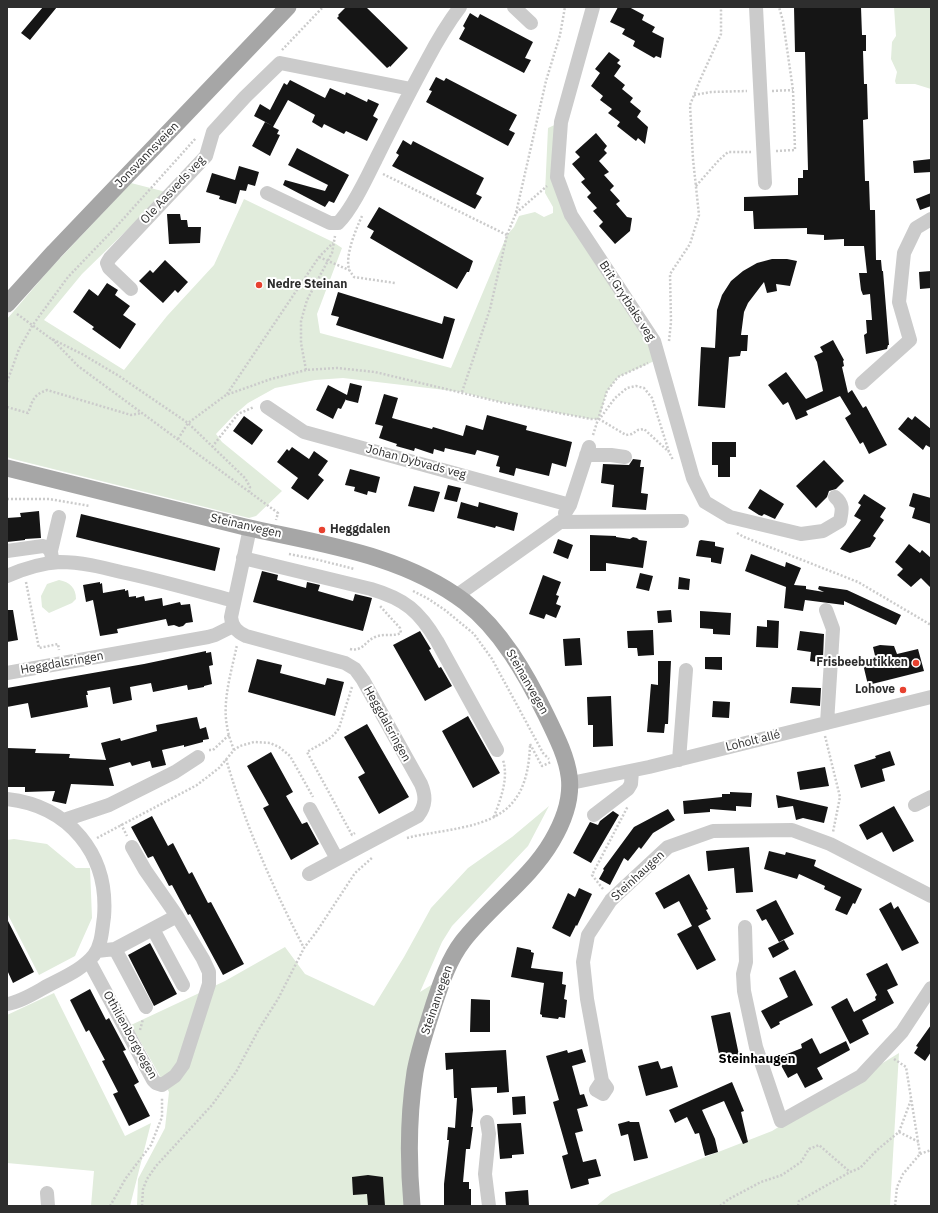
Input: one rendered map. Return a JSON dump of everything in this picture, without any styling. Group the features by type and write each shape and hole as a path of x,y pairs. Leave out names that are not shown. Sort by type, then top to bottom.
{"main road":[{"name":"Jonsvannsveien","path":"13,310 54,252 288,7"},
{"name":"Steinanvegen","path":"7,468 250,528 352,550 385,561 434,583 456,596 472,608 494,631 518,664 545,712 565,756 571,782 570,794 565,814 560,827 543,855 472,930 452,959 444,977 426,1027 415,1073 409,1137 412,1206"}],"street":[{"path":"267,193 330,223 338,223 343,218 372,169 411,89 445,28 460,7"},
{"path":"514,7 531,22"},
{"name":"Brit Grytbaks veg","path":"593,7 561,122 557,177 570,216 654,341 693,478 705,502 730,517 801,534 822,531 840,521 842,508 840,501 835,497"},
{"path":"756,7 765,183"},
{"name":"Ole Aasveds veg","path":"131,289 109,268 107,263 110,258 206,156 213,132 245,97 280,63 411,89"},
{"path":"862,383 910,340 900,302 904,253 916,228 931,219"},
{"name":"Johan Dybvads veg","path":"267,407 304,432 570,505"},
{"path":"456,596 560,522 570,505 588,451 625,457"},
{"path":"52,557 59,517"},
{"path":"560,522 682,521"},
{"path":"236,630 231,617 250,528"},
{"path":"7,551 44,546 49,548 52,557"},
{"path":"7,576 52,557 136,575 234,600"},
{"path":"243,558 383,593 402,602 413,610 428,626 497,750"},
{"path":"824,723 833,628 826,610"},
{"name":"Heggdalsringen","path":"7,673 208,637 236,630 246,636 345,663 355,669 363,680 421,784 425,799 422,810 418,816 310,874"},
{"path":"680,760 686,670"},
{"name":"Loholt allé","path":"571,782 632,771 680,760 931,697"},
{"path":"64,820 116,802 175,772 198,757"},
{"path":"594,815 628,789 631,784 632,771"},
{"path":"915,806 931,797"},
{"path":"7,799 25,801 42,807 64,820 86,844 98,870 104,895 101,940 93,956 78,969 28,996 7,1004"},
{"path":"310,809 337,859"},
{"name":"Steinhaugen","path":"602,1081 587,999 583,962 588,935 611,900 668,847 713,831 792,830 830,844 931,896"},
{"name":"Othilienborgvegen","path":"93,956 148,1073 156,1083 162,1085 175,1076 183,1065 210,978 206,966 177,916 145,870 132,847"},
{"path":"93,956 115,949 177,916"},
{"path":"745,927 746,962 743,974 744,991 756,1047 782,1121 861,1076 902,1032 931,988"},
{"path":"152,929 183,985"},
{"path":"115,949 146,1007"},
{"path":"487,1122 489,1134 485,1174 489,1206"}],"path":[{"path":"277,54 323,7"},
{"path":"462,392 490,308 508,235 516,213 546,81 560,35 565,7"},
{"path":"588,451 607,391 618,377 659,359 667,351 671,322 670,274 690,244 699,215 693,159 690,105 721,34 721,7"},
{"path":"696,186 718,160 728,152 796,150 793,90 784,21 778,7"},
{"path":"694,95 711,92 739,92"},
{"path":"7,382 19,349 32,326 68,277 116,227 200,134"},
{"path":"372,169 508,235"},
{"path":"516,213 557,177"},
{"path":"363,214 357,228 348,259 349,270 354,277 395,283"},
{"path":"306,370 302,343 301,321 307,300 332,253 338,223"},
{"path":"226,395 319,257 333,242"},
{"path":"319,257 349,270"},
{"path":"13,310 32,326 50,338 119,376 188,423 245,478 250,487 249,492"},
{"path":"50,338 78,366 278,513"},
{"path":"178,439 188,423 226,395 270,379 306,370 337,368 375,372 500,402 599,420 626,434 632,434 638,430 644,429 669,452"},
{"path":"599,420 615,398 627,388 636,386 644,388 652,398 669,452 676,466"},
{"path":"7,407 28,413 34,397 39,392 47,390 131,415 142,413"},
{"path":"212,447 238,414 255,406 267,407"},
{"path":"7,499 49,499 96,507"},
{"path":"732,531 858,582 931,625"},
{"path":"23,570 39,648 58,644 62,663"},
{"path":"347,649 358,650 376,636 382,634 393,635 401,633 400,628 380,606 379,602 383,593"},
{"path":"234,750 229,735 226,714 236,630"},
{"path":"359,831 352,835 307,752 336,734 350,691 356,684 363,680"},
{"path":"824,723 840,797 830,844"},
{"path":"198,757 204,751 213,750 229,735"},
{"path":"86,844 197,785 214,772 234,750 246,744 262,742 279,747 285,751 314,799 310,809"},
{"path":"401,840 481,823 494,818 506,810 522,789 529,761 530,744 542,766 551,762"},
{"path":"494,818 501,799 505,773 503,760 497,750"},
{"path":"226,759 244,811 275,887 304,948"},
{"path":"611,900 592,875 629,804"},
{"path":"142,1206 143,1188 147,1179 156,1166 212,1105 236,1072 259,1029 278,999 304,948 317,932 355,873 362,865 377,854"},
{"path":"883,1052 906,1067 920,1154"},
{"path":"110,1206 126,1178 150,1146 162,1117 162,1085"},
{"path":"798,1206 799,1201 850,1172 860,1168 877,1150 899,1132 912,1100"},
{"path":"899,1132 919,1142"},
{"path":"720,1206 729,1199 761,1182 782,1175 801,1162 809,1149 819,1145 850,1172"},
{"path":"894,1206 897,1187 903,1174 920,1154 931,1150"}],"green space":[{"path":"894,7 931,7 931,89 915,84 896,84 895,81 897,72 891,59 892,42 896,36"},
{"path":"561,122 557,177 659,359 618,377 607,391 599,419 591,419 500,402 462,392 343,378 315,380 275,388 248,403 216,434 222,442 282,491 256,516 249,518 7,457 7,319 49,270 131,183 166,192 82,274 44,320 124,370 167,316 214,265 244,199 333,242 342,248 317,314 320,333 451,368 507,235 514,227 519,216 535,212 544,217 553,213 553,207 545,193 548,128"},
{"path":"59,580 72,586 76,599 72,603 49,613 42,607 41,596 47,584"},
{"path":"549,806 528,846 452,926 442,942 420,992 444,977 419,1052 412,1206 137,1206 138,1179 165,1128 169,1092 131,1025 225,981 285,947 305,974 374,1006 404,957 431,908 468,868 512,837"},
{"path":"14,839 47,844 76,868 90,868 92,918 75,956 39,975 7,913 7,840"},
{"path":"54,993 125,1136 151,1123 130,1206 91,1206 94,1171 7,1163 7,1015"},
{"path":"899,1053 890,1206 596,1206 611,1194 772,1131"}],"building":[{"path":"43,7 57,7 30,40 21,33"},
{"path":"346,7 366,7 408,48 390,67 387,68 337,18"},
{"path":"618,7 629,7 644,15 642,20 655,27 652,32 664,38 661,58 656,56 654,58 633,46 635,41 622,34 625,29 610,22"},
{"path":"794,7 861,7 862,35 866,35 866,51 863,51 864,84 867,84 868,119 863,120 865,181 869,181 870,210 875,210 876,260 881,260 883,271 889,345 887,349 866,354 864,335 867,333 866,320 872,320 870,294 863,295 859,273 867,273 864,246 844,246 844,239 824,240 824,235 807,234 807,228 754,229 753,211 744,211 744,197 798,195 798,178 803,178 803,170 808,170 805,52 795,52"},
{"path":"470,13 478,18 480,14 533,42 525,58 531,60 524,73 459,39 465,28 463,26"},
{"path":"609,52 620,60 617,63 621,66 614,76 625,85 622,89 633,98 630,102 641,111 637,117 648,127 645,144 638,138 636,141 617,126 620,122 608,113 612,109 600,100 603,96 591,86 600,73 595,69"},
{"path":"436,77 444,81 446,78 517,115 509,130 515,133 508,146 426,102 432,91 429,90"},
{"path":"290,80 325,98 330,88 345,95 346,92 367,102 368,99 379,104 373,116 378,119 367,141 346,131 344,134 324,124 322,128 312,122 315,115 288,100 273,127 279,130 277,134 280,135 270,156 252,146 265,122 273,126 254,116 260,104 270,110 284,83 287,85"},
{"path":"596,133 607,146 604,150 607,153 599,161 609,172 604,175 614,186 610,190 620,201 616,204 627,217 632,218 630,231 615,244 599,226 603,222 593,211 597,208 587,197 591,193 581,182 585,179 572,164 580,157 575,152"},
{"path":"403,140 411,145 413,141 484,178 476,194 482,197 475,209 392,166 399,155 396,153"},
{"path":"297,148 349,175 334,203 329,201 325,207 283,185 285,180 325,191 328,185 288,165"},
{"path":"931,159 931,172 914,173 913,161"},
{"path":"239,166 259,172 255,186 248,184 246,191 240,190 236,204 219,199 220,196 206,192 212,173 235,180"},
{"path":"931,193 931,206 920,210 916,199"},
{"path":"379,207 473,261 469,272 467,272 457,289 370,238 374,231 367,227"},
{"path":"167,214 180,214 181,220 187,220 188,227 201,227 200,243 169,244"},
{"path":"772,259 797,261 790,286 776,284 777,291 767,293 764,282 748,303 744,312 741,335 748,335 747,351 741,351 740,356 729,357 725,408 698,406 701,347 715,348 717,310 722,295 731,281 743,271 757,263"},
{"path":"165,260 188,282 178,293 175,290 163,303 139,281 150,270 153,273"},
{"path":"931,271 931,288 920,289 919,272"},
{"path":"107,283 118,290 115,295 130,306 123,315 136,324 120,349 92,329 94,327 73,312 89,289 98,296"},
{"path":"338,292 442,324 444,316 455,319 443,359 336,325 339,317 331,315"},
{"path":"833,340 844,360 844,366 842,367 848,393 852,390 863,408 866,406 887,445 869,454 863,442 860,444 845,418 851,414 840,396 806,411 808,415 796,420 788,402 783,405 768,385 786,372 806,399 823,391 817,362 814,356 823,352 820,347"},
{"path":"350,383 362,386 358,403 346,399 341,409 338,408 333,419 316,410 328,385 347,395"},
{"path":"384,394 398,398 392,418 432,429 433,427 463,436 466,425 483,430 487,415 527,426 526,430 572,442 566,467 552,463 549,476 516,468 514,476 499,472 500,467 496,466 499,456 477,450 475,455 445,448 444,452 434,449 433,454 415,448 414,451 396,446 397,444 379,438 383,426 375,424"},
{"path":"244,416 263,430 252,445 233,431"},
{"path":"915,416 931,429 931,448 926,445 923,450 898,429 908,417 912,420"},
{"path":"712,442 736,442 736,457 730,457 730,477 718,477 718,465 712,465"},
{"path":"292,447 309,459 314,451 328,461 318,475 324,480 308,500 291,488 298,478 277,462 287,449 289,451"},
{"path":"633,459 641,460 640,467 644,467 641,493 648,494 646,510 612,507 614,485 601,483 603,464 629,465"},
{"path":"824,460 844,481 836,489 829,491 827,497 816,508 796,486"},
{"path":"350,469 380,477 376,493 368,491 367,495 354,491 355,487 345,485"},
{"path":"448,485 461,488 457,502 444,499"},
{"path":"414,486 440,492 434,512 408,506"},
{"path":"760,489 784,504 775,519 764,514 762,516 759,515 748,508"},
{"path":"913,493 931,498 931,524 912,518 915,508 909,506"},
{"path":"864,494 886,508 880,517 884,520 873,536 876,538 870,547 850,553 840,549 861,520 854,516 861,505 858,503"},
{"path":"461,502 478,507 479,502 518,513 514,531 496,526 495,528 457,518"},
{"path":"39,511 41,538 7,542 7,518 21,517 20,513"},
{"path":"81,514 220,548 215,571 76,537"},
{"path":"590,535 616,536 630,539 633,537 639,540 647,541 643,568 606,563 606,571 590,571"},
{"path":"558,539 573,545 568,559 553,553"},
{"path":"699,541 715,542 715,546 724,548 721,564 711,562 711,558 696,556"},
{"path":"909,544 920,553 922,550 931,558 931,588 921,578 911,587 897,575 903,569 895,562"},
{"path":"751,554 785,567 786,562 801,568 794,585 806,586 806,589 824,592 818,589 819,586 847,590 901,615 896,625 844,601 844,605 805,600 803,611 784,608 786,587 745,571"},
{"path":"262,571 278,575 277,580 306,588 307,582 320,585 318,591 353,601 355,594 372,598 363,631 253,602"},
{"path":"640,573 653,576 649,591 636,588"},
{"path":"543,575 561,582 556,595 559,596 556,604 561,606 556,618 546,614 544,619 529,614"},
{"path":"679,577 690,579 689,590 678,589"},
{"path":"100,582 100,584 102,583 103,593 125,589 125,591 128,590 129,597 136,596 136,598 144,596 145,601 162,598 163,606 180,602 181,605 190,604 193,622 186,623 179,627 174,625 168,626 166,619 117,629 118,633 100,636 93,600 86,602 83,585"},
{"path":"7,610 13,610 18,640 7,642"},
{"path":"671,610 672,622 658,623 657,611"},
{"path":"700,611 731,613 730,635 713,634 713,629 700,628"},
{"path":"767,620 779,621 778,648 756,647 757,626 767,627"},
{"path":"653,630 654,655 638,656 637,648 628,648 627,631"},
{"path":"420,631 431,649 429,650 439,668 441,667 452,686 425,701 393,645"},
{"path":"800,631 824,634 823,658 821,663 810,661 811,652 797,650"},
{"path":"580,638 582,665 565,666 563,639"},
{"path":"880,645 894,646 897,654 918,649 924,671 868,685 863,664 876,660 873,647"},
{"path":"206,651 206,653 211,652 213,665 209,666 212,684 204,687 188,690 187,685 153,692 151,683 130,687 132,700 113,704 110,687 87,691 88,695 86,695 88,707 31,718 28,703 7,707 7,688 144,664"},
{"path":"705,657 722,657 722,670 705,669"},
{"path":"257,659 282,665 280,673 325,685 327,678 344,682 335,716 248,692"},
{"path":"658,661 671,661 668,724 665,724 664,733 647,732 651,684 658,685"},
{"path":"792,687 821,688 820,706 790,703"},
{"path":"611,696 613,746 593,747 593,725 588,725 587,697"},
{"path":"713,701 730,702 729,718 712,717"},
{"path":"468,716 500,773 473,788 442,731"},
{"path":"197,717 200,729 206,727 209,739 184,747 184,745 162,750 166,765 152,768 150,761 132,766 130,762 109,768 114,786 71,784 66,804 52,801 55,791 25,792 25,787 7,787 7,748 36,749 35,753 70,754 69,758 106,760 101,743 120,738 121,741 157,731 156,725"},
{"path":"367,724 409,797 379,814 358,777 365,773 344,737"},
{"path":"890,751 895,765 882,769 885,781 861,788 854,765 876,758 875,756"},
{"path":"271,752 293,792 286,796 302,824 307,822 319,844 291,860 263,808 269,805 247,766"},
{"path":"825,767 829,786 800,790 797,772"},
{"path":"730,792 752,793 751,807 736,806 736,811 710,809 710,812 684,814 683,801 722,797 722,794 730,794"},
{"path":"776,795 828,807 824,823 803,818 796,820 793,806 778,808"},
{"path":"894,806 914,841 893,852 882,832 867,840 859,825"},
{"path":"668,809 675,820 653,833 641,849 639,847 628,861 624,858 610,885 599,879 604,870 603,869 634,827"},
{"path":"613,811 619,815 591,863 573,853 590,822 598,825 600,821"},
{"path":"152,816 168,846 173,843 189,874 192,872 208,903 211,902 244,964 223,975 190,914 188,915 172,885 169,886 153,856 148,858 131,827"},
{"path":"749,847 753,892 736,893 734,868 708,871 706,851"},
{"path":"769,851 785,855 786,852 816,860 814,866 862,889 855,904 853,903 847,915 835,910 841,897 824,889 825,886 799,874 797,879 764,869"},
{"path":"689,874 708,909 706,910 711,919 698,926 716,960 697,970 677,934 692,926 679,901 664,909 655,893"},
{"path":"579,888 592,894 577,926 576,925 570,937 552,928 568,893 575,897"},
{"path":"776,900 794,934 779,942 766,919 762,921 756,910"},
{"path":"891,902 894,909 898,906 919,943 902,951 879,909"},
{"path":"7,919 34,972 13,983 7,970"},
{"path":"784,940 789,949 773,958 768,948"},
{"path":"150,943 177,994 154,1006 128,955"},
{"path":"517,947 531,950 531,952 534,953 531,968 563,972 562,984 566,985 564,999 567,1000 565,1018 559,1017 558,1019 542,1017 540,1014 544,983 511,977"},
{"path":"887,963 898,985 887,990 894,1003 862,1020 869,1034 850,1044 831,1007 847,998 854,1012 876,1000 875,997 877,995 866,974"},
{"path":"795,970 813,1005 779,1022 780,1024 771,1029 761,1011 788,997 779,978"},
{"path":"90,989 106,1020 109,1018 126,1050 123,1051 139,1082 134,1085 150,1116 129,1126 113,1094 118,1092 102,1061 105,1060 89,1030 86,1032 70,1000"},
{"path":"471,999 490,1000 490,1032 470,1032"},
{"path":"730,1012 739,1055 720,1059 711,1016"},
{"path":"931,1025 931,1052 925,1061 914,1053 918,1047 916,1046"},
{"path":"812,1038 820,1054 846,1041 850,1050 817,1068 823,1079 805,1088 797,1073 788,1078 777,1058 802,1048 801,1044"},
{"path":"582,1049 586,1062 572,1066 580,1095 584,1094 588,1106 577,1109 583,1131 575,1133 583,1162 596,1159 601,1176 588,1179 589,1184 571,1189 562,1156 568,1154 553,1102 559,1100 546,1056 567,1050 568,1053"},
{"path":"506,1050 509,1092 497,1093 497,1087 471,1088 473,1110 471,1127 473,1127 470,1149 466,1149 463,1182 469,1182 469,1189 471,1189 471,1206 444,1205 444,1184 449,1140 447,1140 448,1127 455,1128 457,1098 454,1098 453,1069 446,1070 445,1053"},
{"path":"658,1061 661,1069 672,1066 678,1087 646,1096 638,1066"},
{"path":"732,1082 744,1111 741,1112 748,1142 743,1144 724,1101 702,1110 715,1139 718,1152 705,1156 699,1133 695,1134 687,1117 675,1123 669,1110"},
{"path":"525,1096 526,1114 513,1115 512,1097"},
{"path":"629,1121 639,1122 648,1158 634,1161 628,1134 621,1136 618,1124"},
{"path":"521,1123 524,1154 512,1155 512,1158 500,1159 497,1124"},
{"path":"368,1175 383,1177 385,1206 368,1206 367,1194 353,1195 352,1177"},
{"path":"528,1190 529,1206 506,1206 505,1192"}],"place":[{"name":"Nedre Steinan","path":"259,285"},
{"name":"Heggdalen","path":"322,530"},
{"name":"Frisbeebutikken","path":"916,663"},
{"name":"Lohove","path":"903,690"}],"district":[{"name":"Steinhaugen","path":"757,1059"}]}
